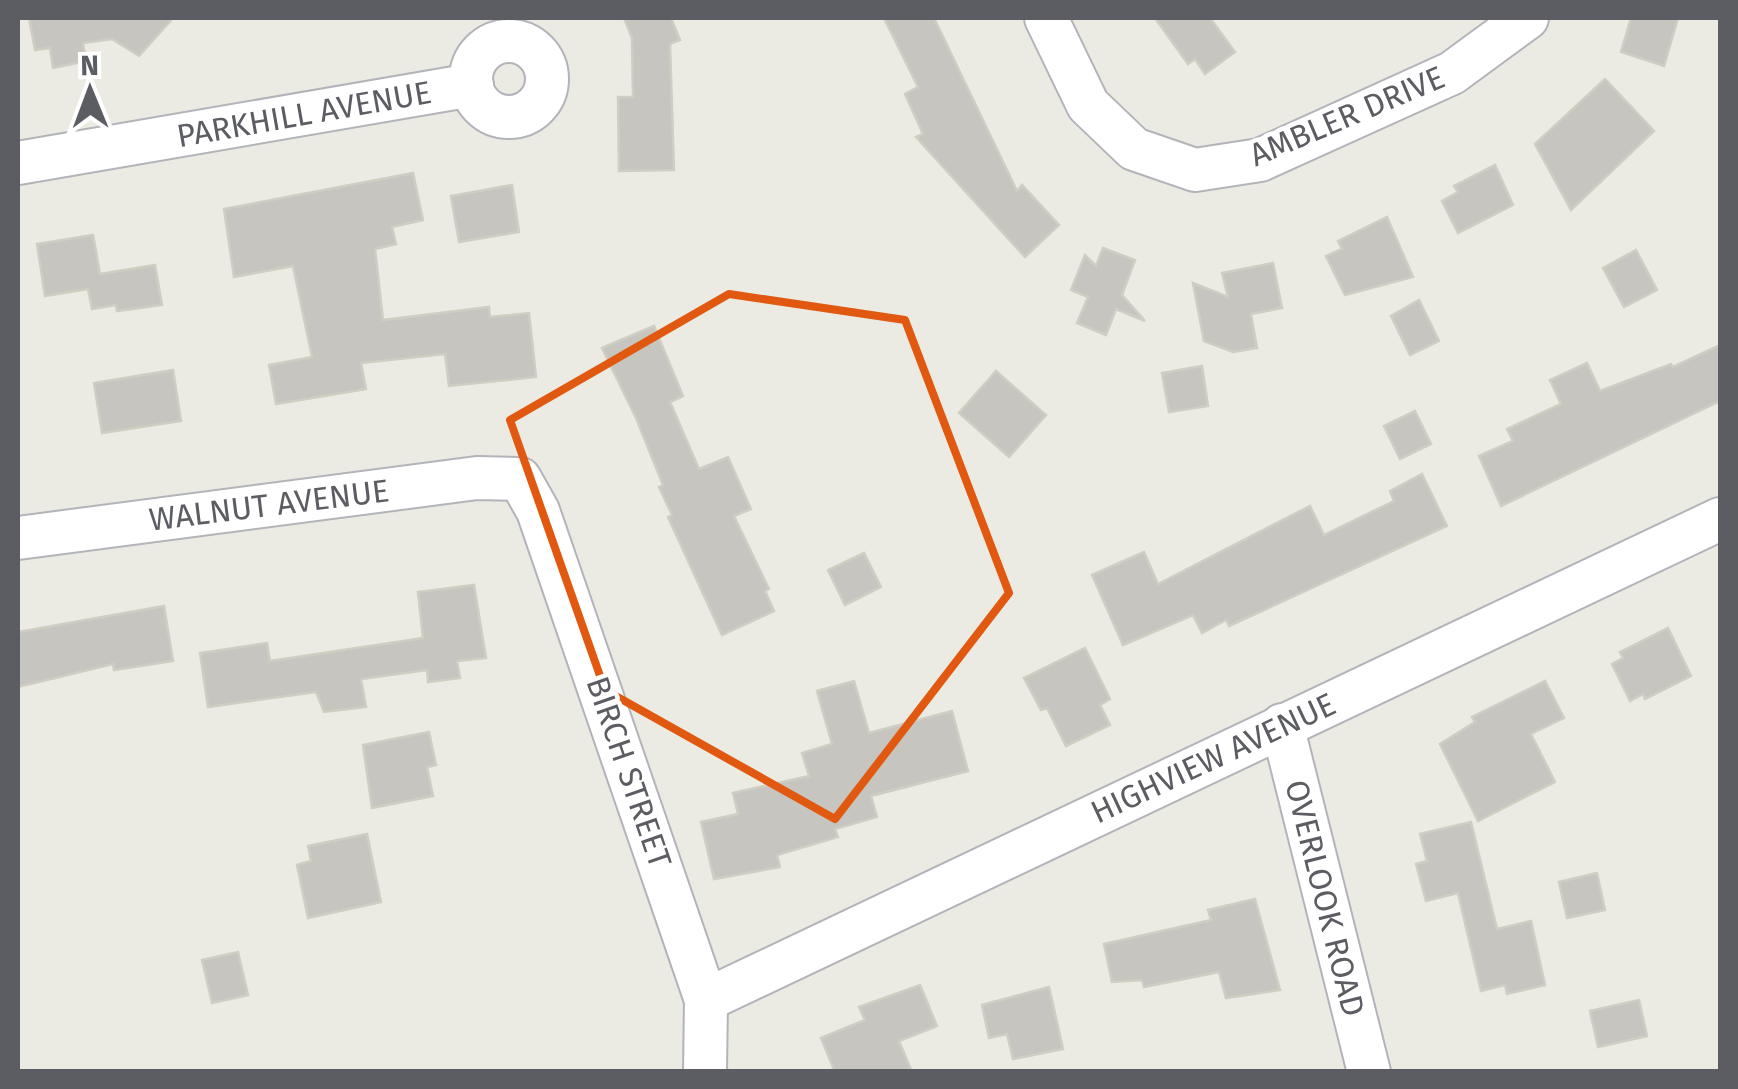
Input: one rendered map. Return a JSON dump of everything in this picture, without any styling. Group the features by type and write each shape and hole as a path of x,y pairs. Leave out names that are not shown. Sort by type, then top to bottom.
{"street":[{"name":"AMBLER DRIVE","path":"1046,18 1088,105 1134,149 1195,170 1260,160 1452,72 1527,18"},
{"name":"PARKHILL AVENUE","path":"18,163 472,85"},
{"name":"WALNUT AVENUE","path":"18,538 477,478 520,479"},
{"name":"BIRCH STREET","path":"520,479 544,529 706,1000 705,1072"},
{"name":"HIGHVIEW AVENUE","path":"706,1000 1720,520"},
{"name":"OVERLOOK ROAD","path":"1282,725 1369,1072"}],"highlighted area":[{"path":"729,294 905,320 1009,593 835,819 605,690 510,420"}],"building":[{"path":"29,18 173,18 139,56 112,39 83,43 86,61 53,68 50,48 35,50"},
{"path":"624,18 671,18 680,40 670,44 674,170 619,171 618,97 633,97 632,38"},
{"path":"884,18 934,18 1017,191 1022,185 1059,225 1025,257 916,137 923,134 905,94 918,87"},
{"path":"1155,18 1210,18 1235,52 1205,74 1195,59 1188,64"},
{"path":"1631,18 1678,18 1664,66 1621,52"},
{"path":"1605,79 1654,131 1571,210 1535,144"},
{"path":"1495,165 1513,205 1458,233 1442,201 1458,192 1454,186"},
{"path":"413,173 423,220 392,227 396,244 375,249 383,320 489,307 490,317 529,313 536,377 449,386 445,354 361,363 366,389 276,404 269,365 312,357 293,266 234,277 224,209"},
{"path":"512,185 519,232 459,242 451,196"},
{"path":"1387,217 1413,277 1345,295 1326,256 1342,249 1338,241"},
{"path":"93,235 100,274 155,265 162,305 117,311 116,305 92,309 88,289 45,296 37,244"},
{"path":"1103,248 1135,260 1122,295 1145,321 1116,309 1106,335 1077,323 1088,297 1071,290 1085,255 1096,266"},
{"path":"1636,250 1657,290 1624,307 1603,268"},
{"path":"1273,263 1282,308 1251,314 1257,348 1233,352 1204,341 1193,283 1228,297 1222,273"},
{"path":"1419,300 1439,341 1410,355 1391,316"},
{"path":"654,326 683,396 670,402 699,469 728,457 751,509 734,516 769,589 765,591 774,611 722,635 668,517 672,515 659,487 663,485 636,418 602,348"},
{"path":"1720,345 1720,401 1501,506 1479,456 1513,441 1507,429 1561,404 1550,380 1587,363 1600,391 1671,364 1673,367"},
{"path":"1202,366 1208,406 1169,412 1162,373"},
{"path":"173,370 181,421 102,433 94,383"},
{"path":"996,371 1046,415 1009,457 959,413"},
{"path":"1415,411 1431,444 1400,459 1384,426"},
{"path":"1422,474 1447,526 1229,626 1226,620 1202,633 1193,615 1123,645 1092,575 1144,552 1158,584 1310,506 1324,535 1394,501 1390,491"},
{"path":"864,553 881,587 845,605 828,570"},
{"path":"474,585 486,658 457,661 460,678 428,682 427,670 361,679 366,707 324,712 316,692 208,707 200,653 267,643 270,661 423,638 418,592"},
{"path":"164,606 173,661 114,670 113,664 18,687 18,632"},
{"path":"1668,628 1691,676 1645,699 1643,694 1630,701 1612,664 1623,658 1620,652"},
{"path":"1085,648 1110,699 1100,705 1110,725 1066,746 1047,708 1041,710 1024,678"},
{"path":"854,681 869,733 952,711 968,771 871,796 877,817 835,829 838,837 777,855 780,867 714,879 701,822 738,814 733,793 809,776 802,753 832,744 817,691"},
{"path":"1545,681 1564,718 1531,734 1555,782 1478,821 1440,744 1475,722 1472,717"},
{"path":"429,732 436,765 427,767 433,796 372,808 363,745"},
{"path":"1471,822 1497,929 1531,921 1545,985 1507,994 1505,985 1481,991 1458,893 1426,901 1416,864 1427,861 1420,834"},
{"path":"367,834 381,902 308,918 297,865 311,861 308,846"},
{"path":"1597,873 1605,910 1567,918 1559,882"},
{"path":"1255,899 1280,990 1226,998 1219,972 1144,987 1142,980 1112,982 1104,944 1211,920 1208,910"},
{"path":"238,952 248,995 212,1003 202,960"},
{"path":"920,985 937,1026 899,1041 912,1072 835,1072 821,1038 865,1020 859,1007"},
{"path":"1049,987 1063,1049 1013,1059 1007,1034 989,1038 982,1005"},
{"path":"1639,1000 1647,1036 1598,1047 1590,1011"}]}
